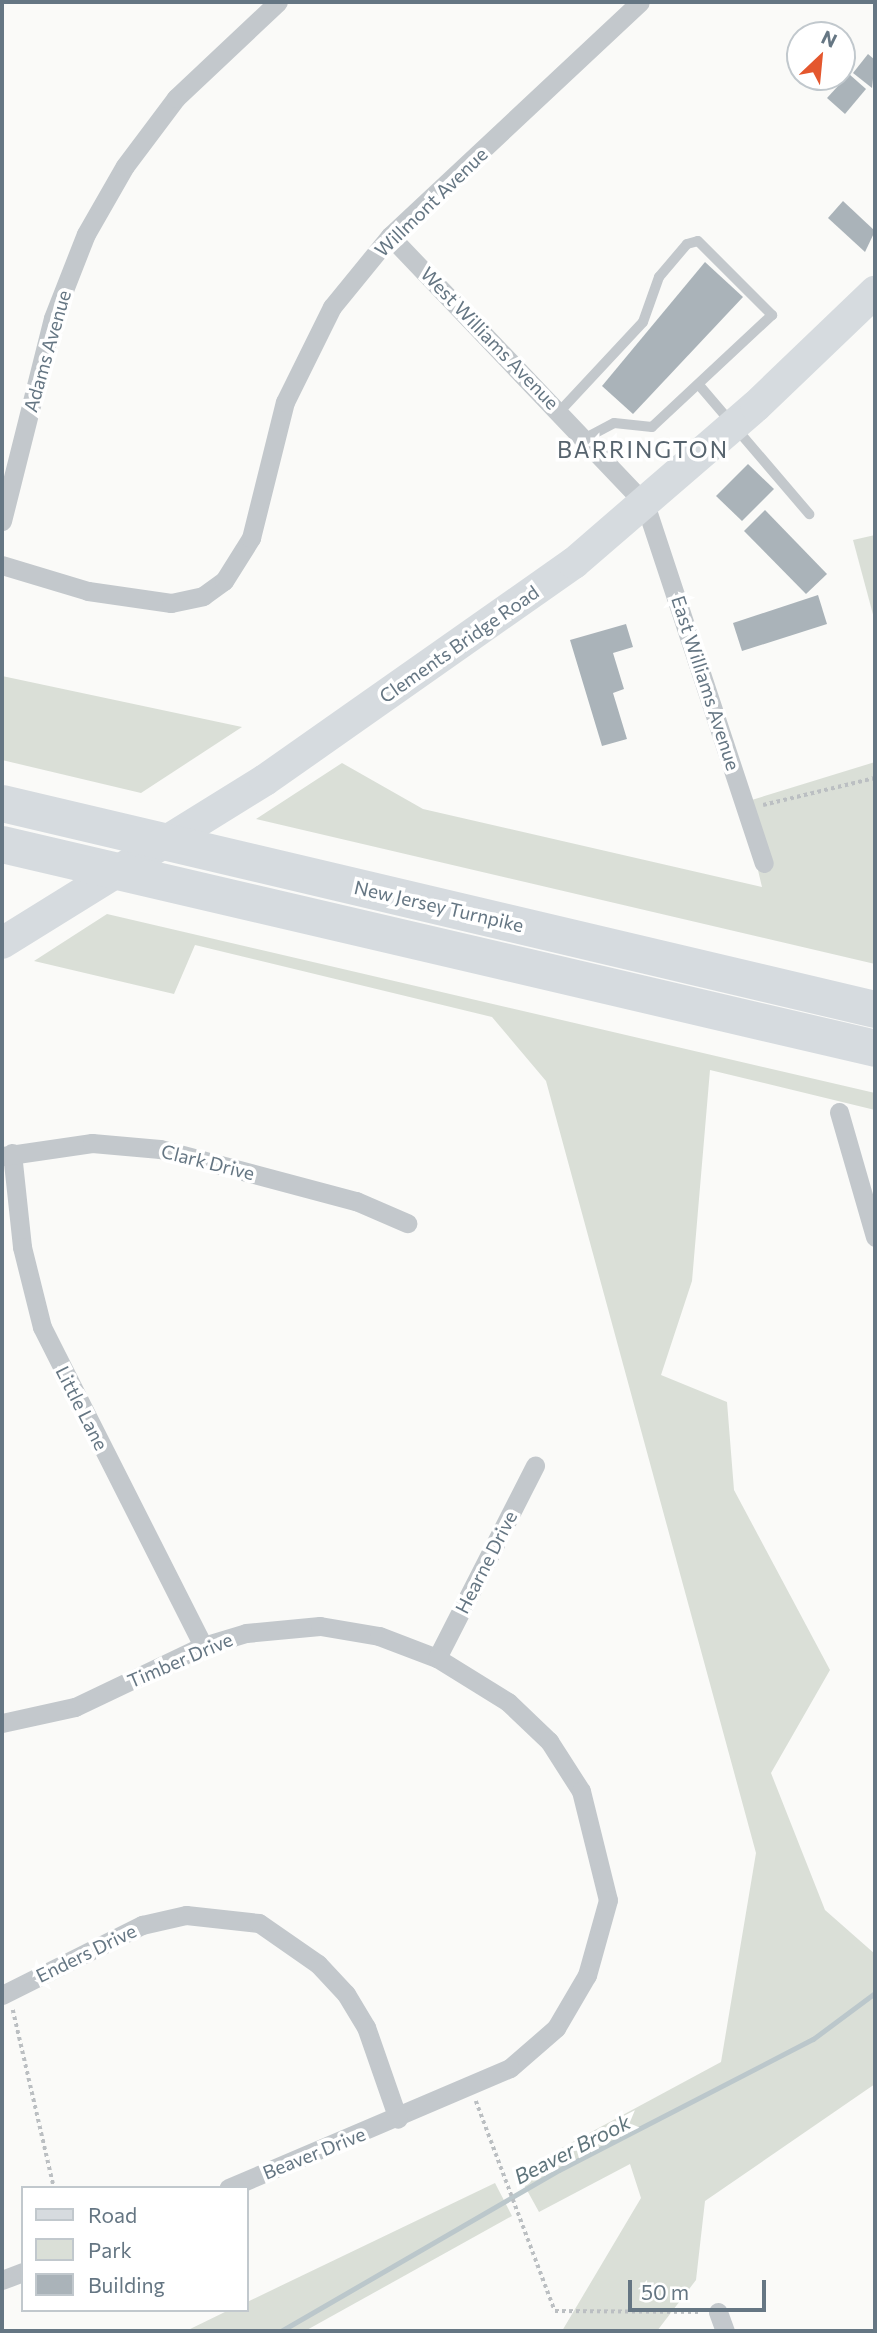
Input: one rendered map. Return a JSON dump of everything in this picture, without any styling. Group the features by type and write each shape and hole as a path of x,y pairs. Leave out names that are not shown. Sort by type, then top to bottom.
{"highway":[{"name":"New Jersey Turnpike","path":"2,803 875,1009"},
{"name":"New Jersey Turnpike","path":"2,844 875,1048"}],"main road":[{"name":"Clements Bridge Road","path":"2,943 265,780 574,563 733,426 875,292"}],"street":[{"name":"Adams Avenue","path":"2,521 53,318 86,234 125,166 176,98 278,2"},
{"name":"Willmont Avenue","path":"2,565 88,591 171,603 212,590 235,568 251,538 285,402 306,351 390,236 640,2"},
{"name":"West Williams Avenue","path":"390,236 561,410 645,504"},
{"name":"East Williams Avenue","path":"645,504 764,863"},
{"path":"839,1112 875,1237"},
{"name":"Clark Drive","path":"7,1155 92,1143 160,1149 356,1201 407,1223"},
{"name":"Little Lane","path":"7,1155 22,1247 42,1327 203,1646"},
{"name":"Hearne Drive","path":"437,1658 535,1465"},
{"name":"Timber Drive","path":"2,1723 75,1707 203,1646 246,1633 320,1626 379,1636 437,1658 508,1702 549,1741 581,1791 608,1900 587,1975 556,2028 510,2068 398,2119"},
{"name":"Enders Drive","path":"5,1993 142,1925 186,1915 259,1923 318,1964 346,1994 366,2027 398,2119"},
{"name":"Beaver Drive","path":"234,2186 398,2119"},
{"path":"2,2280 21,2273"},
{"path":"718,2312 725,2331"}],"lane":[{"path":"561,410 643,322 659,277 687,244 698,241 772,314 652,427 614,423 586,438"},
{"path":"699,385 810,514"}],"path":[{"path":"761,806 875,778"},
{"path":"5,1993 53,2186"},
{"path":"471,2086 555,2311 718,2312"}],"green space":[{"path":"875,535 875,622 853,540"},
{"path":"2,676 242,727 141,793 2,760"},
{"path":"875,762 875,964 256,819 342,763 423,809 762,887 742,803"},
{"path":"107,914 875,1093 875,1110 710,1070 692,1281 661,1375 727,1402 734,1490 830,1670 771,1773 825,1910 875,1954 875,2084 705,2201 696,2280 657,2331 562,2331 641,2198 630,2164 539,2212 517,2172 721,2062 756,1853 546,1081 492,1017 195,945 174,994 34,961"},
{"path":"495,2183 512,2216 305,2331 186,2331 225,2312 248,2312 248,2302"}],"building":[{"path":"868,54 875,60 872,88 856,75 856,69"},
{"path":"856,80 866,89 845,114 827,98 833,91 856,91"},
{"path":"843,201 875,231 865,252 828,218"},
{"path":"705,262 743,297 633,414 602,386"},
{"path":"748,464 774,489 742,521 716,496"},
{"path":"765,510 827,574 806,594 744,531"},
{"path":"818,595 827,624 742,651 733,623"},
{"path":"626,624 633,647 613,653 624,689 613,693 627,739 602,746 570,640"}],"waterway":[{"name":"Beaver Brook","path":"281,2331 559,2170 813,2039 875,1993"}],"district":[{"name":"BARRINGTON","path":"643,449"}]}
